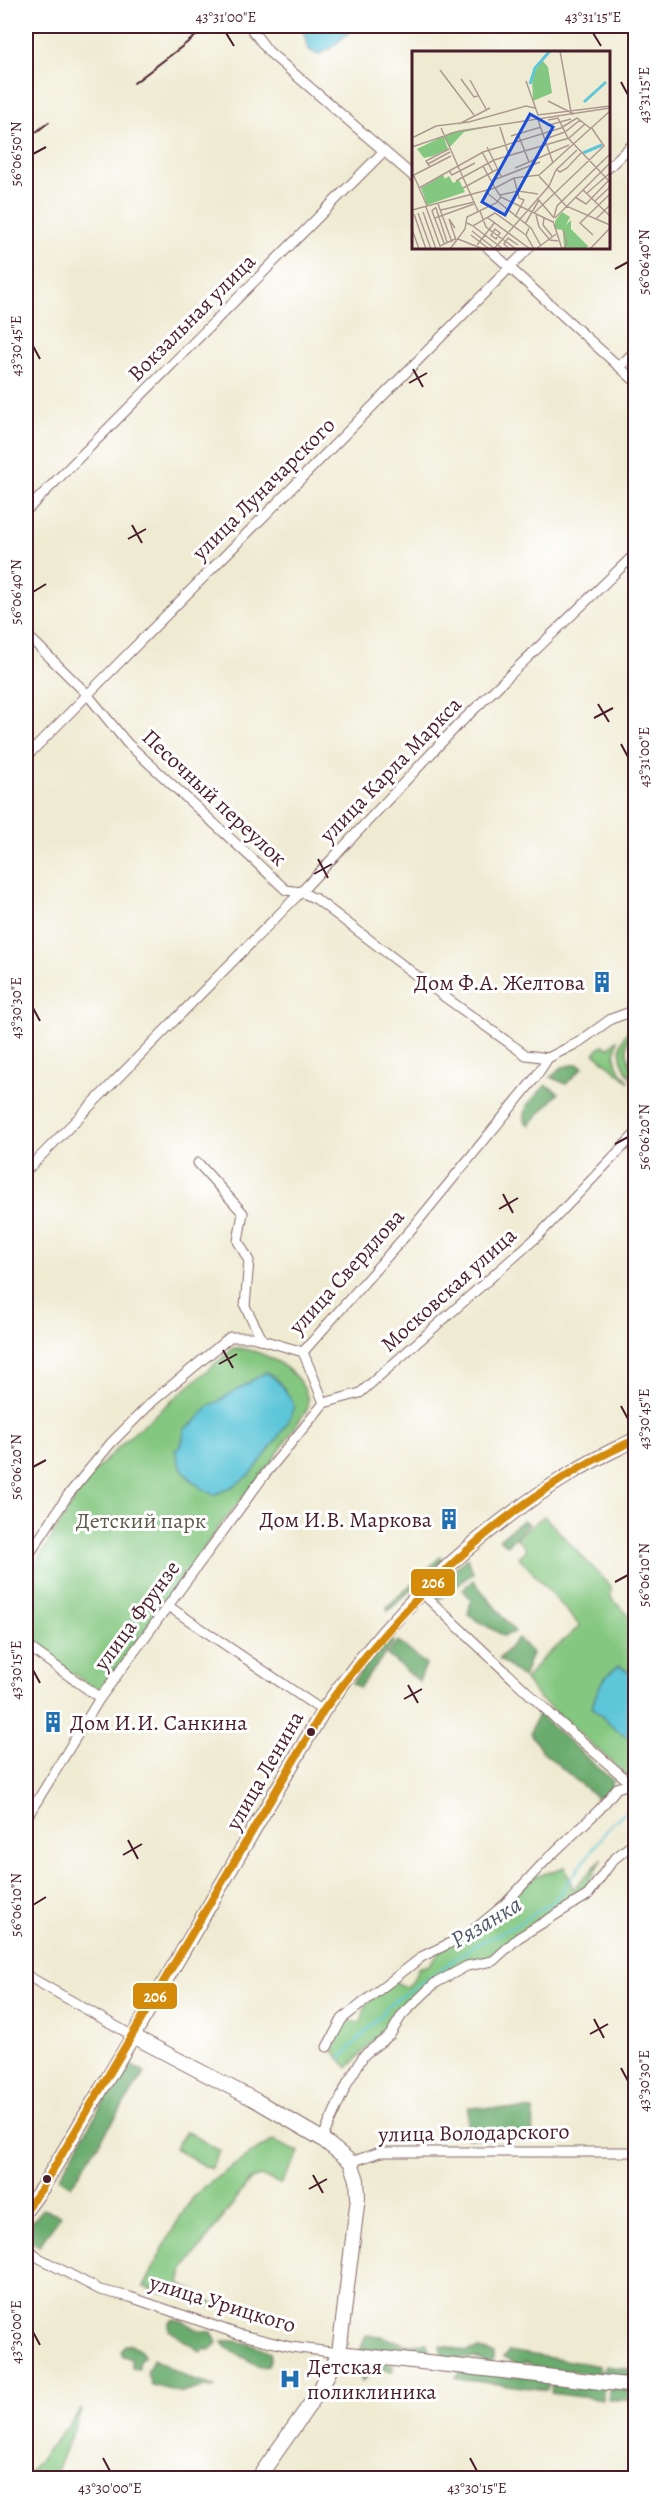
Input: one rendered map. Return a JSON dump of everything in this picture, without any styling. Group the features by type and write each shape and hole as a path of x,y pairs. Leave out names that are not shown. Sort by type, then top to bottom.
{"main road":[{"name":"улица Ленина","path":"26,2210 42,2188 133,2036 323,1711 359,1662 420,1591 454,1560 532,1498 576,1470 636,1439"},
{"name":"улица Володарского","path":"133,2036 271,2109 322,2139 351,2162"},
{"path":"258,2478 318,2393 339,2353 358,2197 357,2180 351,2162"},
{"name":"улица Урицкого","path":"339,2353 636,2386"}],"street":[{"path":"249,26 268,52 412,175"},
{"path":"610,167 636,141"},
{"name":"Вокзальная улица","path":"26,511 384,151"},
{"path":"489,249 636,382"},
{"name":"улица Луначарского","path":"26,757 528,249"},
{"path":"620,366 636,350"},
{"name":"улица Карла Маркса","path":"27,1167 301,892 457,726 636,553"},
{"name":"Песочный переулок","path":"26,634 87,694 127,743 286,890 301,892 315,899 526,1055 548,1058"},
{"name":"улица Свердлова","path":"26,1559 68,1495 111,1443 153,1401 230,1337 262,1339 303,1352 414,1226 536,1078 548,1058 579,1042 610,1018 636,1010"},
{"name":"Московская улица","path":"324,1403 360,1393 369,1386 538,1236 636,1133"},
{"path":"198,1163 243,1213 238,1241 249,1261 245,1306 262,1339"},
{"path":"303,1352 324,1403"},
{"name":"улица Фрунзе","path":"26,1819 100,1698 263,1477 324,1403"},
{"path":"420,1591 557,1720 634,1785"},
{"path":"168,1606 323,1711"},
{"path":"26,1645 100,1698"},
{"path":"327,2047 342,2019 423,1956 469,1934 505,1904 554,1852 599,1810 617,1788 634,1785"},
{"path":"322,2139 348,2082 364,2055 390,2035 402,2015 434,1984 467,1966 493,1961 518,1938 588,1895 613,1860 636,1841"},
{"path":"26,1975 133,2036"},
{"name":"улица Володарского","path":"351,2162 380,2152 636,2152"},
{"name":"улица Урицкого","path":"26,2246 39,2258 100,2290 130,2297 238,2334 291,2348 339,2353"}],"green space":[{"path":"635,1024 635,1031 627,1044 627,1051 635,1083 625,1068 620,1053 623,1038"},
{"path":"617,1040 615,1057 617,1066 629,1082 594,1053 603,1045 608,1048"},
{"path":"577,1064 583,1067 566,1084 551,1077 562,1067"},
{"path":"546,1085 559,1093 529,1125 524,1120 527,1105"},
{"name":"Детский парк","path":"234,1348 258,1353 283,1366 302,1385 307,1396 308,1408 273,1460 219,1527 108,1681 101,1688 95,1689 26,1641 26,1580 87,1479 129,1437"},
{"path":"544,1516 611,1587 611,1598 635,1621 635,1676 619,1666 602,1682 592,1707 615,1729 635,1741 635,1773 629,1777 538,1697 525,1680 541,1660 580,1626 519,1557 527,1549 516,1538"},
{"path":"523,1520 529,1524 507,1545 499,1539"},
{"path":"441,1556 443,1561 388,1611 387,1607"},
{"path":"468,1557 473,1573 438,1600 427,1593"},
{"path":"473,1580 515,1632 504,1636 468,1615 471,1600 463,1589"},
{"path":"518,1638 532,1653 523,1678 499,1659"},
{"path":"388,1639 394,1642 359,1688 352,1683"},
{"path":"398,1641 426,1665 419,1681 387,1655"},
{"path":"538,1714 612,1780 611,1787 600,1801 540,1749 530,1733"},
{"path":"603,1858 583,1891 493,1956 467,1963 406,2006 348,2068 333,2051 345,2020 361,2023 366,2004 394,1981 405,1987 412,1982 418,1968 429,1965 440,1951 535,1877 565,1867 573,1889"},
{"path":"126,2062 145,2072 71,2186 59,2178"},
{"path":"468,2107 534,2110 533,2139 467,2138"},
{"path":"186,2131 220,2151 210,2169 175,2148"},
{"path":"273,2141 299,2152 281,2184 260,2176 251,2179 183,2271 180,2283 214,2304 212,2306 144,2287 173,2230 198,2192 255,2151"},
{"path":"43,2209 61,2215 39,2246 26,2238 26,2230"},
{"path":"174,2319 185,2322 200,2331 212,2332 217,2343 210,2350 205,2348 201,2352 169,2330 169,2322"},
{"path":"366,2335 381,2336 405,2344 427,2343 430,2354 359,2354"},
{"path":"222,2341 247,2343 270,2352 271,2359 268,2366 260,2367 234,2353"},
{"path":"125,2345 131,2345 141,2351 144,2356 139,2363 139,2369 132,2368 132,2359 123,2356 121,2351"},
{"path":"440,2345 467,2351 479,2349 494,2354 494,2359 489,2364 475,2358 448,2359 441,2352"},
{"path":"509,2351 600,2366 601,2372 591,2376 570,2370 544,2371 526,2362 520,2365 503,2358"},
{"path":"357,2358 393,2364 393,2370 391,2372 378,2367 380,2370 373,2370 362,2382 361,2376 356,2375 354,2367"},
{"path":"153,2359 190,2379 215,2386 182,2393 151,2385 147,2373"},
{"path":"606,2366 635,2370 635,2380 623,2376 604,2378"},
{"path":"462,2368 550,2379 547,2390 456,2379"},
{"path":"552,2382 601,2385 603,2400 551,2393"},
{"path":"610,2385 625,2388 635,2395 635,2400 608,2400"},
{"path":"82,2409 53,2478 26,2478 26,2476"}],"water":[{"path":"302,26 351,26 351,31 318,55 308,49"},
{"path":"266,1372 286,1391 294,1406 290,1418 252,1473 234,1486 214,1495 199,1487 188,1477 175,1450 181,1446 185,1428 195,1422 207,1408"},
{"path":"619,1666 635,1676 635,1741 615,1729 592,1707 601,1684"}],"waterway":[{"name":"Рязанка","path":"341,2058 394,2001 476,1945 516,1925 554,1901 613,1822 636,1804"}],"railway":[{"path":"134,83 209,26"},
{"path":"26,140 49,122"}],"transit line":[{"name":"206","path":"26,2210 42,2188 323,1711 350,1675 379,1640 440,1575 508,1516 589,1462 636,1439"}],"place":[{"name":"Дом Ф.А. Желтова","path":"602,982"},
{"name":"Дом И.В. Маркова","path":"449,1519"},
{"name":"Дом И.И. Санкина","path":"53,1722"},
{"name":"Детская поликлиника","path":"290,2379"}]}
